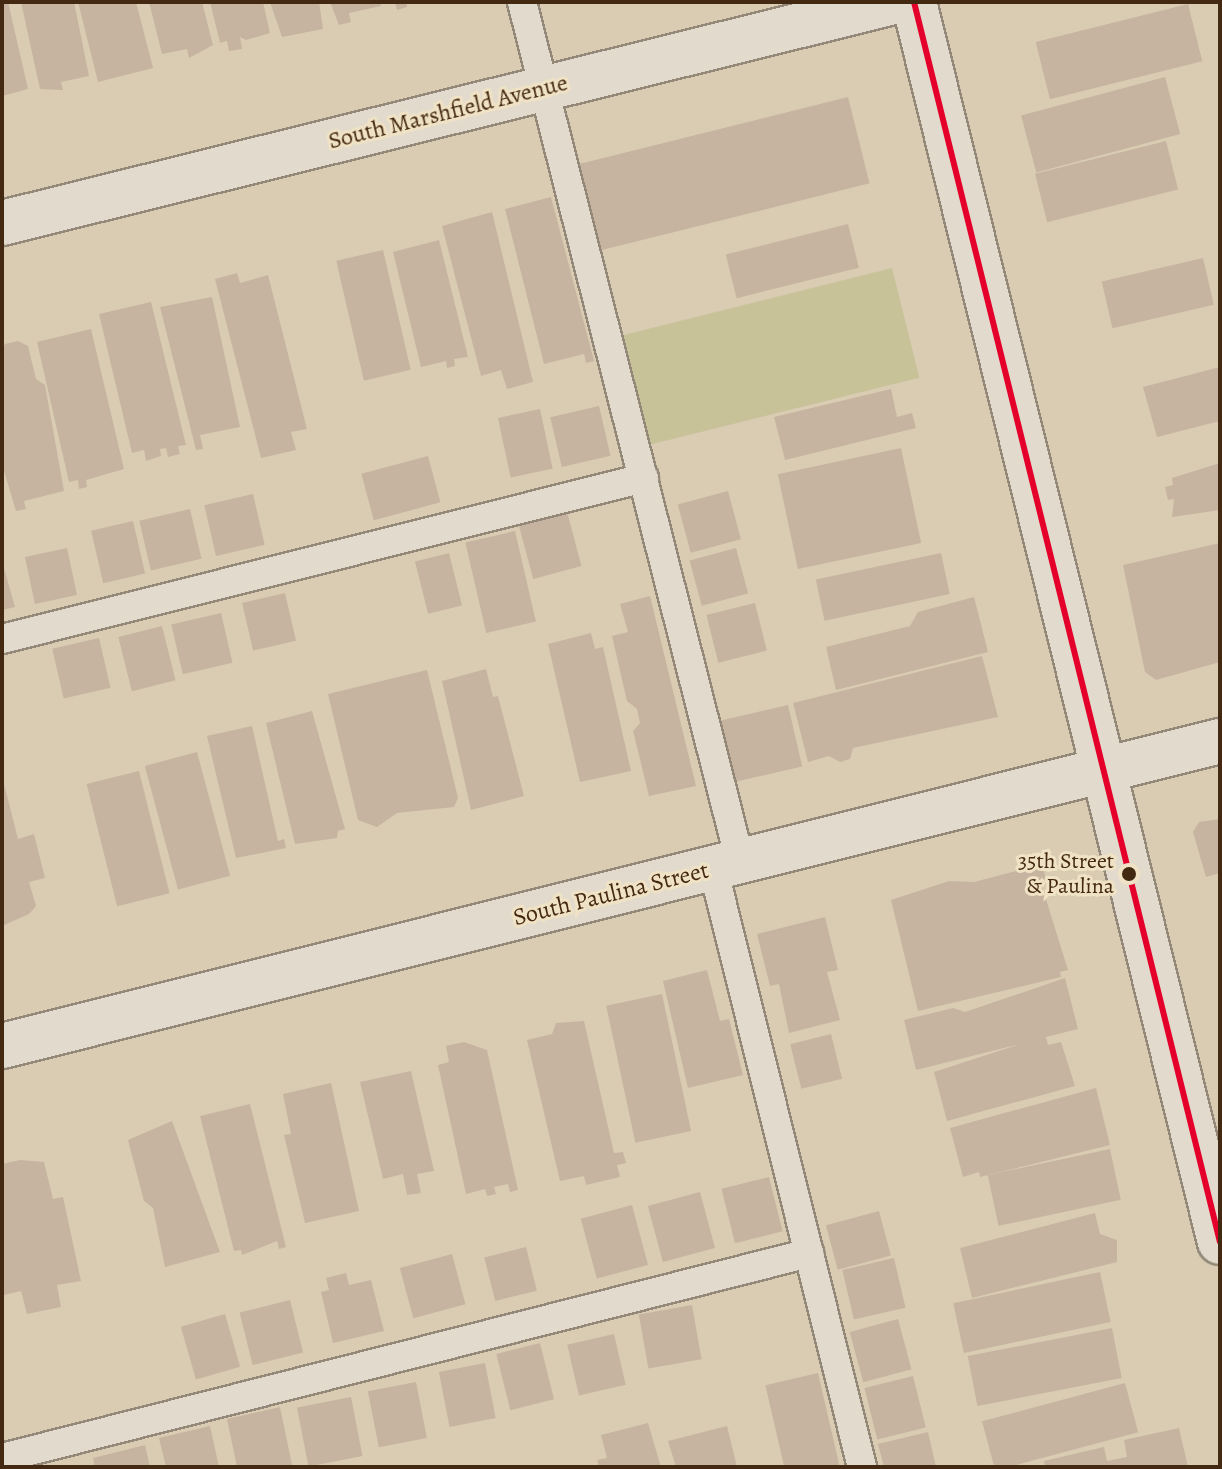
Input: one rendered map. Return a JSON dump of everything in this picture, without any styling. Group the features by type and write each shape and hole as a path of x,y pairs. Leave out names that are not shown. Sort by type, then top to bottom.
{"street":[{"name":"South Marshfield Avenue","path":"2,223 894,2"},
{"path":"914,2 1220,1242"},
{"name":"South Paulina Street","path":"2,1046 1220,741"}],"lane":[{"path":"522,2 644,478 809,1253 862,1467"},
{"path":"2,639 644,478"},
{"path":"2,1458 809,1253"}],"shaded area":[{"path":"892,268 919,378 643,447 615,337"}],"building":[{"path":"2,2 8,2 28,89 2,96"},
{"path":"21,2 74,2 89,76 61,82 63,90 40,89"},
{"path":"78,2 136,2 153,68 98,82"},
{"path":"149,2 202,2 213,45 189,58 187,49 162,54"},
{"path":"210,2 263,2 270,33 246,40 240,37 242,49 229,51 227,41 220,43"},
{"path":"270,2 319,2 323,29 282,37"},
{"path":"330,2 380,2 381,6 349,13 351,22 339,25"},
{"path":"395,2 406,2 407,7 397,10"},
{"path":"1188,4 1202,61 1050,99 1036,42"},
{"path":"1165,77 1180,134 1036,173 1021,116"},
{"path":"848,97 870,183 600,251 578,164"},
{"path":"1166,141 1178,190 1047,222 1035,174"},
{"path":"551,197 594,361 586,363 584,354 544,364 505,209"},
{"path":"492,212 533,382 507,389 501,370 481,376 442,226"},
{"path":"848,224 859,268 737,298 726,254"},
{"path":"439,240 468,357 454,359 455,366 447,368 446,361 421,367 393,252"},
{"path":"383,250 411,370 364,381 336,261"},
{"path":"1203,258 1214,305 1112,328 1102,281"},
{"path":"237,273 240,283 268,275 307,429 291,432 296,450 261,458 215,279"},
{"path":"212,297 240,427 200,435 203,449 196,450 160,307"},
{"path":"151,302 186,445 178,446 180,454 168,457 166,448 160,449 161,456 146,461 144,450 132,453 99,314"},
{"path":"91,329 124,469 86,480 87,487 79,489 78,480 69,482 37,342"},
{"path":"18,341 28,346 36,379 45,385 64,491 24,501 26,509 16,511 2,464 2,352 5,344"},
{"path":"1220,367 1220,421 1157,437 1143,387"},
{"path":"891,389 897,417 912,413 916,428 785,460 774,417"},
{"path":"599,406 610,456 562,467 550,417"},
{"path":"540,409 553,469 511,478 498,418"},
{"path":"901,448 921,543 798,569 778,474"},
{"path":"428,456 440,502 374,520 361,474"},
{"path":"1220,463 1220,510 1172,517 1174,499 1168,500 1165,487 1173,485 1172,478"},
{"path":"728,491 741,539 691,553 678,504"},
{"path":"253,494 265,545 216,556 204,505"},
{"path":"190,509 201,559 151,570 139,521"},
{"path":"567,512 581,566 533,579 519,525"},
{"path":"133,521 145,574 103,583 91,531"},
{"path":"515,531 536,622 486,633 465,542"},
{"path":"1220,543 1220,662 1156,680 1145,672 1123,565"},
{"path":"67,548 77,595 35,604 25,557"},
{"path":"736,548 748,593 702,606 690,560"},
{"path":"449,553 462,605 428,614 415,561"},
{"path":"941,553 950,594 825,621 816,580"},
{"path":"2,561 15,607 2,610"},
{"path":"285,593 296,641 253,651 242,603"},
{"path":"650,596 696,786 649,796 633,731 640,723 637,709 627,701 612,636 628,632 620,604"},
{"path":"974,597 988,652 836,690 826,647 910,626 918,612"},
{"path":"755,603 767,651 718,663 706,615"},
{"path":"221,613 232,663 183,674 171,624"},
{"path":"162,626 176,680 132,691 118,637"},
{"path":"591,633 595,649 603,647 631,771 580,782 548,644"},
{"path":"99,638 110,688 64,698 52,649"},
{"path":"982,656 998,717 853,748 850,759 840,762 829,756 808,762 793,703"},
{"path":"486,669 493,697 498,696 524,796 471,810 442,681"},
{"path":"427,670 458,798 454,807 397,813 377,827 358,820 328,694"},
{"path":"788,705 802,766 732,783 718,721"},
{"path":"312,711 345,829 338,831 337,838 295,844 266,723"},
{"path":"252,726 278,841 284,839 286,848 236,858 207,736"},
{"path":"197,752 230,876 178,890 145,766"},
{"path":"139,771 169,893 117,906 87,784"},
{"path":"2,776 18,839 34,834 45,878 29,882 36,906 29,914 2,926"},
{"path":"1220,819 1220,873 1206,877 1193,832 1199,822"},
{"path":"1032,862 1042,865 1046,879 1040,880 1068,970 1060,972 1061,977 918,1011 891,900 949,881 974,882 1020,870"},
{"path":"825,917 838,970 827,972 840,1020 789,1033 779,984 770,986 757,934"},
{"path":"707,970 720,1021 729,1019 743,1075 688,1088 663,981"},
{"path":"1065,978 1078,1029 1046,1037 1048,1045 1061,1042 1075,1086 947,1121 934,1072 1020,1044 916,1070 904,1020 953,1008 965,1012"},
{"path":"662,994 691,1131 635,1143 606,1006"},
{"path":"584,1021 614,1153 623,1152 626,1163 617,1165 620,1177 586,1185 584,1176 560,1181 527,1040 552,1034 556,1023"},
{"path":"831,1034 842,1079 801,1089 790,1044"},
{"path":"464,1042 487,1050 518,1190 510,1192 508,1184 494,1187 496,1194 487,1196 485,1189 466,1194 438,1065 449,1062 446,1046"},
{"path":"411,1071 434,1171 417,1174 421,1193 407,1195 403,1174 383,1179 360,1082"},
{"path":"331,1083 359,1211 305,1223 284,1135 291,1134 283,1094"},
{"path":"1096,1088 1110,1145 980,1177 979,1172 963,1177 950,1128"},
{"path":"250,1104 286,1247 279,1249 277,1241 242,1255 241,1250 234,1251 200,1116"},
{"path":"172,1121 220,1252 165,1267 153,1208 144,1201 128,1140"},
{"path":"1110,1149 1121,1200 999,1226 988,1175"},
{"path":"20,1160 44,1162 53,1199 63,1197 81,1281 57,1285 61,1307 27,1314 21,1291 4,1295 2,1288 2,1164"},
{"path":"769,1177 783,1231 735,1243 721,1189"},
{"path":"700,1192 715,1248 663,1262 648,1206"},
{"path":"632,1205 648,1265 597,1279 581,1219"},
{"path":"879,1211 891,1255 838,1270 826,1225"},
{"path":"1095,1213 1100,1234 1117,1240 1117,1262 972,1298 960,1248"},
{"path":"526,1247 537,1291 495,1301 484,1257"},
{"path":"452,1254 465,1304 413,1318 400,1268"},
{"path":"894,1258 905,1308 854,1320 842,1270"},
{"path":"1100,1272 1111,1322 964,1353 953,1303"},
{"path":"346,1273 349,1285 371,1280 384,1331 333,1343 321,1292 329,1290 326,1278"},
{"path":"290,1300 303,1352 253,1365 240,1313"},
{"path":"692,1305 702,1359 648,1369 639,1314"},
{"path":"225,1314 240,1367 196,1380 181,1327"},
{"path":"898,1319 911,1369 863,1382 850,1332"},
{"path":"1112,1328 1122,1378 977,1406 968,1356"},
{"path":"614,1334 626,1385 579,1395 567,1345"},
{"path":"540,1343 554,1399 510,1410 496,1354"},
{"path":"485,1363 496,1418 450,1427 439,1372"},
{"path":"818,1373 840,1467 784,1467 765,1385"},
{"path":"913,1376 926,1427 877,1440 864,1388"},
{"path":"416,1382 427,1438 379,1447 368,1391"},
{"path":"1125,1383 1138,1432 1009,1467 994,1467 982,1421"},
{"path":"351,1397 362,1456 308,1466 297,1407"},
{"path":"280,1407 292,1465 237,1467 227,1419"},
{"path":"648,1423 661,1467 599,1467 597,1460 607,1458 601,1435"},
{"path":"210,1426 219,1467 166,1467 159,1438"},
{"path":"727,1426 737,1467 676,1467 668,1441"},
{"path":"1179,1428 1188,1467 1045,1467 1044,1461 1104,1447 1107,1461 1127,1457 1124,1440"},
{"path":"928,1432 936,1467 884,1467 878,1444"},
{"path":"145,1445 150,1467 95,1467 93,1458"}],"transit line":[{"path":"914,2 1220,1242"}],"place":[{"name":"35th Street & Paulina","path":"1129,874"}]}
